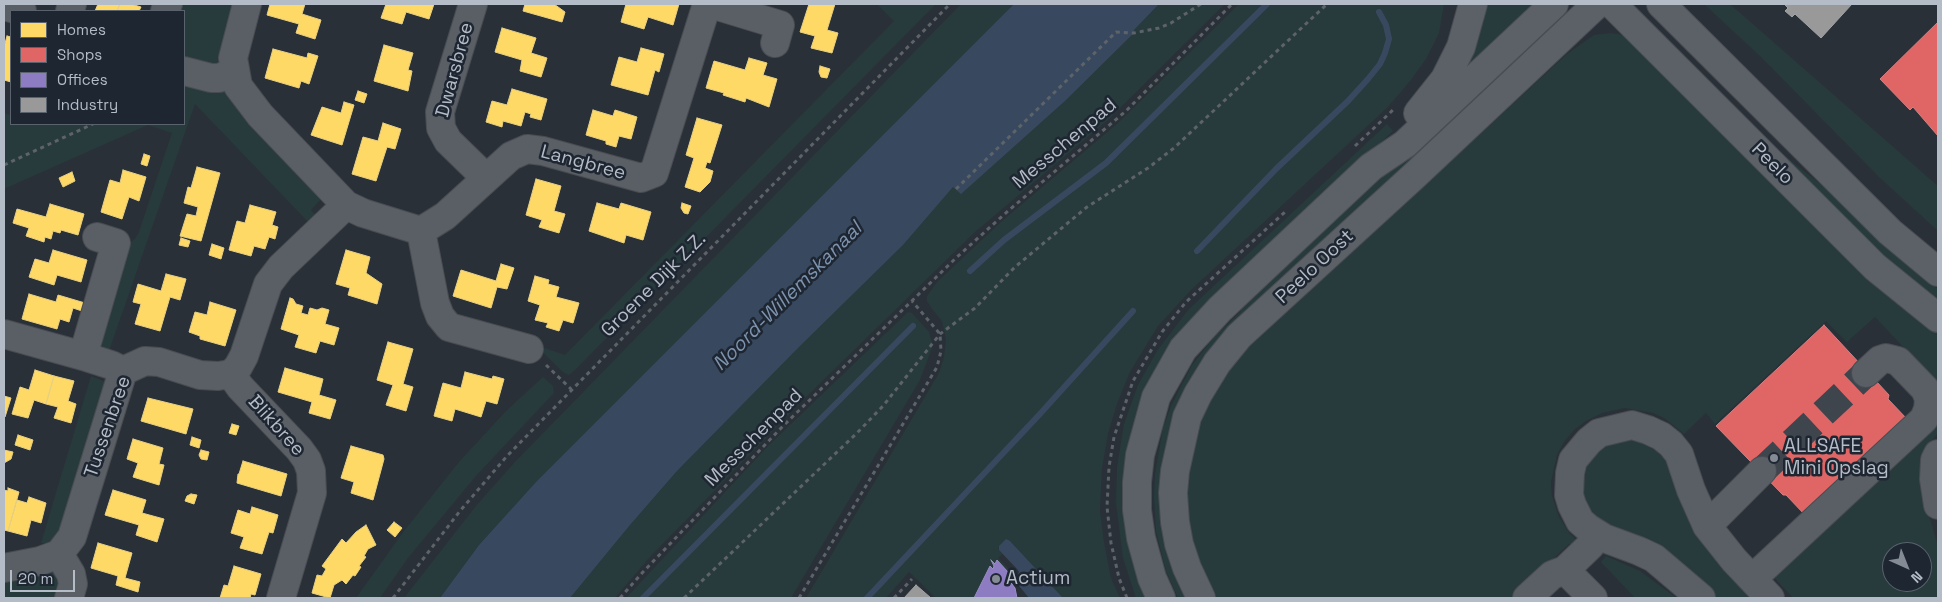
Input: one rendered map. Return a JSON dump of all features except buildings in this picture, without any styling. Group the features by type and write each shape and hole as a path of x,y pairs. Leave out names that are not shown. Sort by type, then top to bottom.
{"main road":[{"path":"1372,167 1396,135 1425,106 1445,79 1461,47 1473,4"},
{"name":"Peelo Oost","path":"1161,598 1152,578 1141,538 1137,510 1137,482 1140,455 1156,397 1183,349 1198,332 1372,167 1405,144 1554,4"},
{"name":"Peelo Oost","path":"1201,598 1187,568 1179,544 1173,493 1174,471 1187,417 1198,394 1217,363 1239,336 1414,176 1597,4"},
{"name":"Peelo","path":"1612,4 1875,267 1938,318"},
{"name":"Peelo","path":"1661,4 1890,232 1938,272"}],"street":[{"path":"248,4 235,46 233,58 234,72 238,86 260,115 346,205 363,213 421,231 435,303 440,316 449,327 529,349"},
{"name":"Dwarsbree","path":"473,4 440,112 440,128 458,152 486,178"},
{"name":"Langbree","path":"421,231 445,216 511,156 527,149 543,150 641,178 654,173 709,4 780,25 775,43"},
{"path":"4,6 18,10"},
{"path":"185,71 211,78 219,78 234,72"},
{"path":"231,374 238,367 244,356 261,300 268,284 281,267 346,205"},
{"path":"83,356 116,243 97,237"},
{"path":"4,334 83,356 123,371"},
{"path":"1752,579 1924,419 1929,399 1925,389 1898,361 1886,358 1880,360 1866,373"},
{"name":"Tussenbree","path":"59,554 72,537 123,371 145,361 158,362 200,374 218,376 231,374"},
{"name":"Blikbree","path":"231,374 240,387 299,449 312,471 312,493 281,598"},
{"path":"1699,597 1654,558 1596,534 1580,520 1569,495 1573,460 1588,441 1599,433 1632,425 1661,436 1671,444 1679,454 1690,490 1707,526 1734,560 1770,598"},
{"path":"1938,454 1935,460 1934,479 1938,505"},
{"path":"1707,526 1762,471"},
{"path":"1527,598 1552,575 1565,570 1590,546 1596,534"},
{"path":"4,568 40,561 59,554 71,574 73,584 69,598"},
{"path":"1565,570 1593,598"}],"path":[{"name":"Groene Dijk Z.Z.","path":"393,598 460,511 501,463 571,389 950,4"},
{"path":"956,189 1116,32 1134,33 1159,28 1171,23 1201,4"},
{"name":"Messchenpad","path":"620,598 784,425 957,256 1126,111 1232,4"},
{"path":"684,598 858,433 883,406 940,334 975,308 1015,267 1087,206 1148,168 1174,148 1327,4"},
{"path":"4,165 91,125"},
{"path":"798,598 937,367 941,351 940,334 912,301"},
{"path":"529,349 571,389"},
{"path":"894,598 912,579"}],"shaded area":[{"path":"174,4 238,4 223,56 212,67 185,62 185,10 172,10"},
{"path":"877,4 936,4 575,370 569,375 563,372 535,345 565,355 894,21"},
{"path":"961,4 1014,4 536,482 479,545 440,598 404,598 476,506 514,463"},
{"path":"1159,4 1225,4 1109,119 975,232 804,399 650,557 615,598 570,598 677,471 903,245 953,187 961,193 1065,101 1134,33 1134,30"},
{"path":"1239,4 1444,4 1439,33 1426,59 1388,107 1191,290 1158,326 1130,372 1117,404 1108,434 1102,469 1100,511 1111,578 1120,598 1063,598 1010,541 998,548 1002,554 998,558 1011,571 1007,578 1008,572 997,560 993,569 990,566 974,598 936,598 909,572 886,598 806,598 939,373 944,357 946,340 942,321 927,301 927,296 938,281 1002,221 1118,123"},
{"path":"1482,4 1545,4 1461,83"},
{"path":"1704,4 1730,4 1938,186 1938,231 1879,177 1761,57"},
{"path":"1611,33 1624,35 1938,328 1938,384 1875,317 1847,342 1826,321 1715,424 1706,413 1684,434 1664,418 1653,413 1625,408 1602,413 1574,430 1564,442 1557,455 1551,482 1552,496 1559,517 1570,534 1580,543 1577,545 1569,544 1511,598 1209,598 1188,546 1185,453 1217,372 1399,203 1474,140 1567,54 1594,35"},
{"path":"1533,34 1543,45 1202,372 1174,551 1193,598 1178,598 1166,571 1156,531 1155,474 1163,428 1171,406 1192,365 1216,335 1241,311 1240,309"},
{"path":"185,78 232,94 322,198 311,210 318,218 310,224 195,104 109,351 105,350 100,343 127,244 135,239 139,232 172,133 148,125 185,125"},
{"path":"4,113 10,115 10,125 148,125 4,189"},
{"path":"1387,124 1393,131 1279,238 1146,391 1134,422 1126,460 1126,527 1133,561 1146,598 1136,598 1123,558 1116,502 1117,467 1124,424 1138,385 1157,351 1188,310"},
{"path":"1763,138 1840,200 1895,253 1938,289 1938,308 1903,282"},
{"path":"908,312 912,313 929,332 933,345 920,380 791,598 626,598 769,445"},
{"path":"91,376 106,382 61,535 52,543 41,543"},
{"path":"543,377 553,386 554,393 476,476 408,558 380,598 356,598 404,531 459,462 506,411"},
{"path":"1938,409 1938,433 1926,448 1924,498 1938,546 1938,598 1793,598 1770,573"},
{"path":"1631,439 1646,443 1667,460 1686,513 1705,547 1753,598 1713,598 1593,515 1584,499 1582,489 1587,465 1597,451 1606,446"},
{"path":"1606,556 1640,571 1675,597 1635,598 1601,562"},
{"path":"49,570 55,571 61,581 57,598 4,598 4,578"}],"water":[{"name":"Noord-Willemskanaal","path":"1014,4 1159,4 1134,30 1134,33 1065,101 961,194 953,187 903,245 677,471 570,598 440,598 479,545 536,482"},
{"path":"1006,539 1063,598 1029,598 1015,581 1019,572 999,550 999,546"}],"waterway":[{"path":"970,271 1004,240 1106,163 1267,4"},
{"path":"1197,251 1277,168 1348,101 1380,64 1389,39 1386,25 1379,12"},
{"path":"867,598 1039,415 1133,311"},
{"path":"643,598 913,326"}],"tunnel":[{"path":"1762,471 1866,373"}],"place":[{"name":"ALLSAFE Mini Opslag","path":"1774,458"},
{"name":"Actium","path":"996,579"}]}
